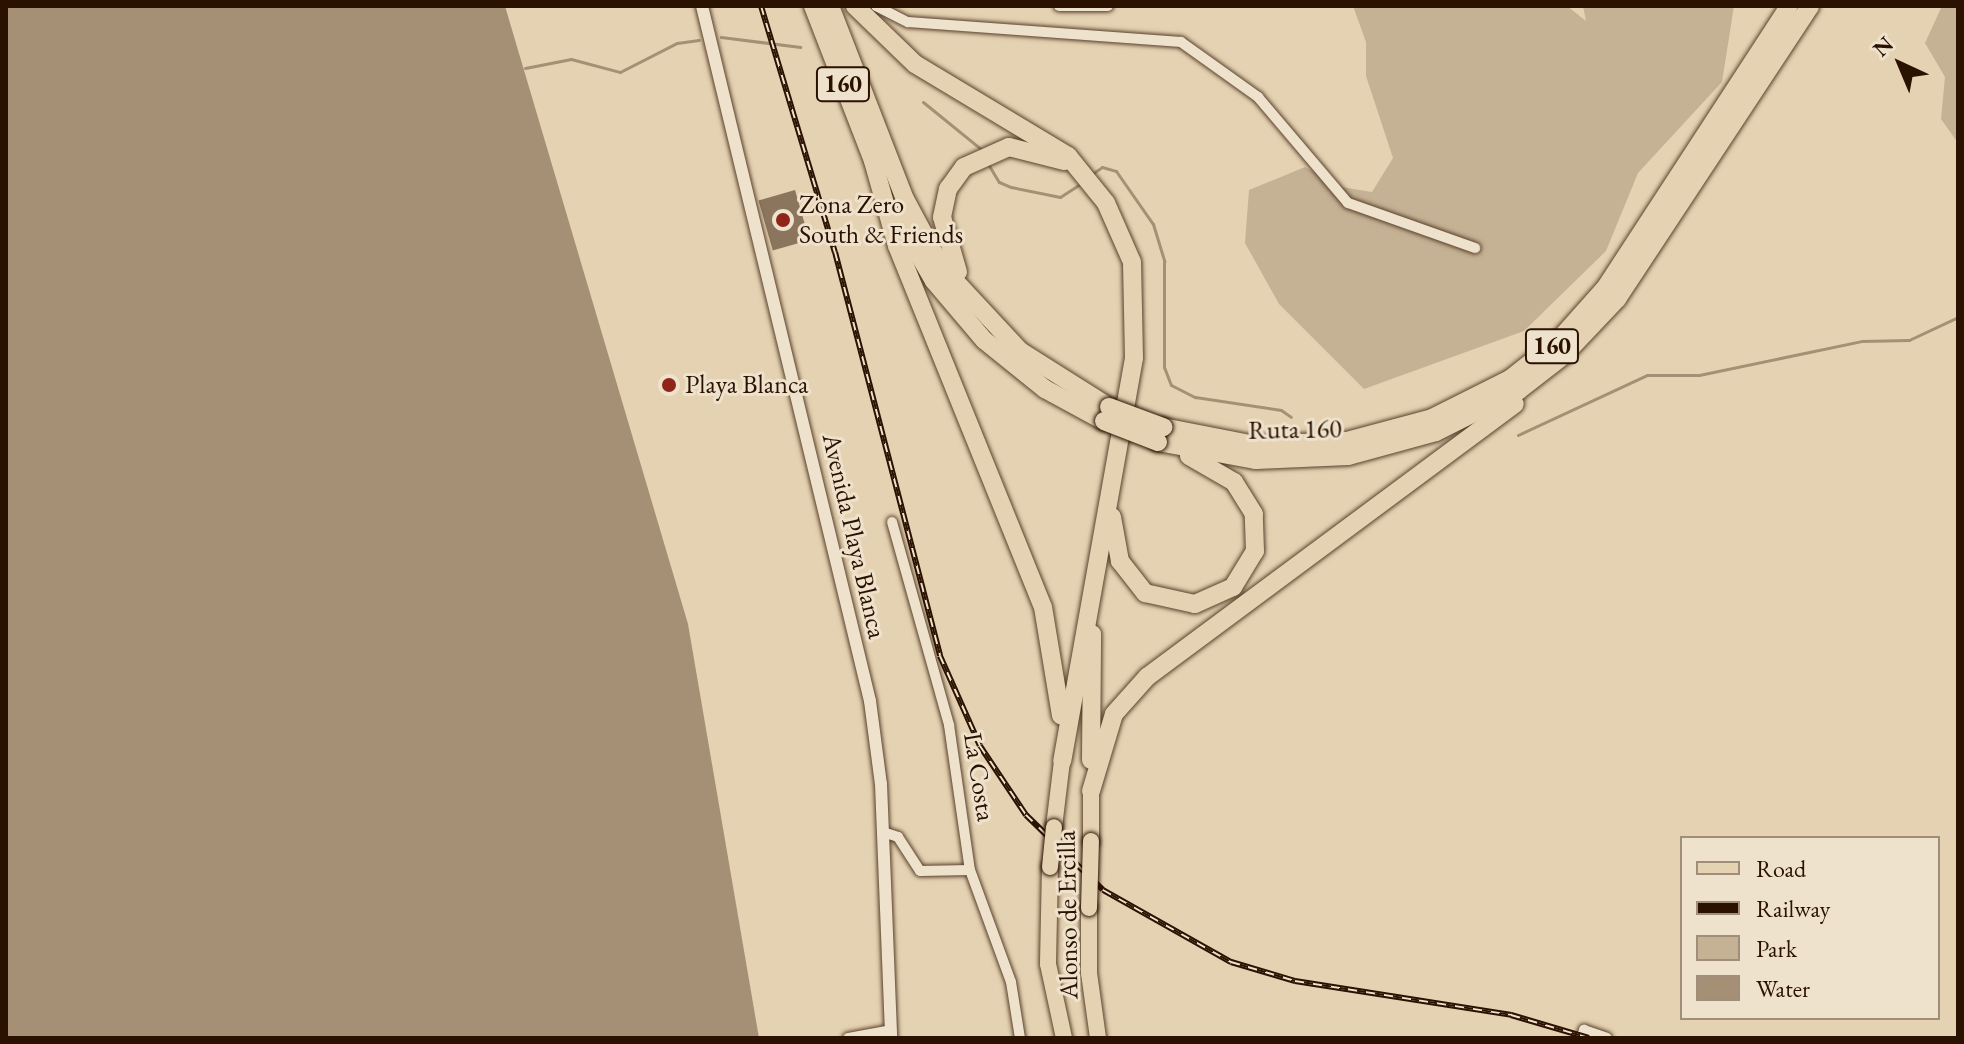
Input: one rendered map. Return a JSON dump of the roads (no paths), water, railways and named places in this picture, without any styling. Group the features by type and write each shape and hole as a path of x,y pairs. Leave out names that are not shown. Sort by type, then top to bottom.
{"highway":[{"name":"Ruta 160","path":"813,6 873,161 912,246 966,321 1045,389 1160,434 1281,461 1369,452 1480,413 1564,355 1629,283 1810,6"},
{"name":"Ruta 160","path":"830,6 915,222 986,319 1040,366 1106,414"},
{"path":"855,6 915,64 1040,134 1086,177 1121,231 1137,294 1134,358 1062,761"},
{"name":"Ruta 160","path":"1160,434 1255,445 1347,441 1432,418 1510,379 1558,341 1606,287 1789,6"},
{"path":"986,319 943,238 943,206 958,174 988,152 1020,147 1054,156 1086,177"},
{"path":"873,161 897,246 1043,607 1059,685 1062,761"},
{"path":"1091,791 1114,714 1147,677 1513,406 1564,355"},
{"path":"1110,491 1120,561 1145,593 1195,604 1237,583 1257,540 1247,498 1218,471 1160,434"},
{"path":"1091,791 1094,584"}],"main road":[{"name":"Alonso de Ercilla","path":"1062,761 1050,867 1048,964 1064,1038"},
{"name":"Alonso de Ercilla","path":"1091,791 1089,973 1098,1038"}],"street":[{"name":"Avenida Playa Blanca","path":"702,6 866,683 883,832 891,1034"},
{"path":"876,6 908,22 1181,42 1258,97 1348,203 1475,248"},
{"path":"1059,6 1108,6"},
{"name":"La Costa","path":"892,522 949,725 970,870 1012,986 1020,1038"},
{"path":"883,832 901,839 920,871 970,870"},
{"path":"1581,1038 1584,1030 1607,1038"},
{"path":"848,1038 891,1034"}],"water":[{"path":"6,6 505,6 688,624 759,1038 6,1038"}],"waterway":[{"path":"721,37 800,47"},
{"path":"525,68 571,59 620,72 677,43 699,40"},
{"path":"923,102 982,150"},
{"path":"988,164 999,182 1011,187 1060,197 1080,184"},
{"path":"1092,174 1102,167 1116,171 1153,224 1164,261 1164,367 1171,385 1195,397 1281,410 1291,417"},
{"path":"1518,435 1647,375 1699,375 1862,341 1909,340 1958,317"}],"railway":[{"path":"761,6 835,252 940,656 980,746 1026,815 1103,890 1231,962 1295,981 1511,1015 1589,1038"}],"place":[{"name":"Zona Zero South & Friends","path":"783,220"},
{"name":"Playa Blanca","path":"669,385"}]}
